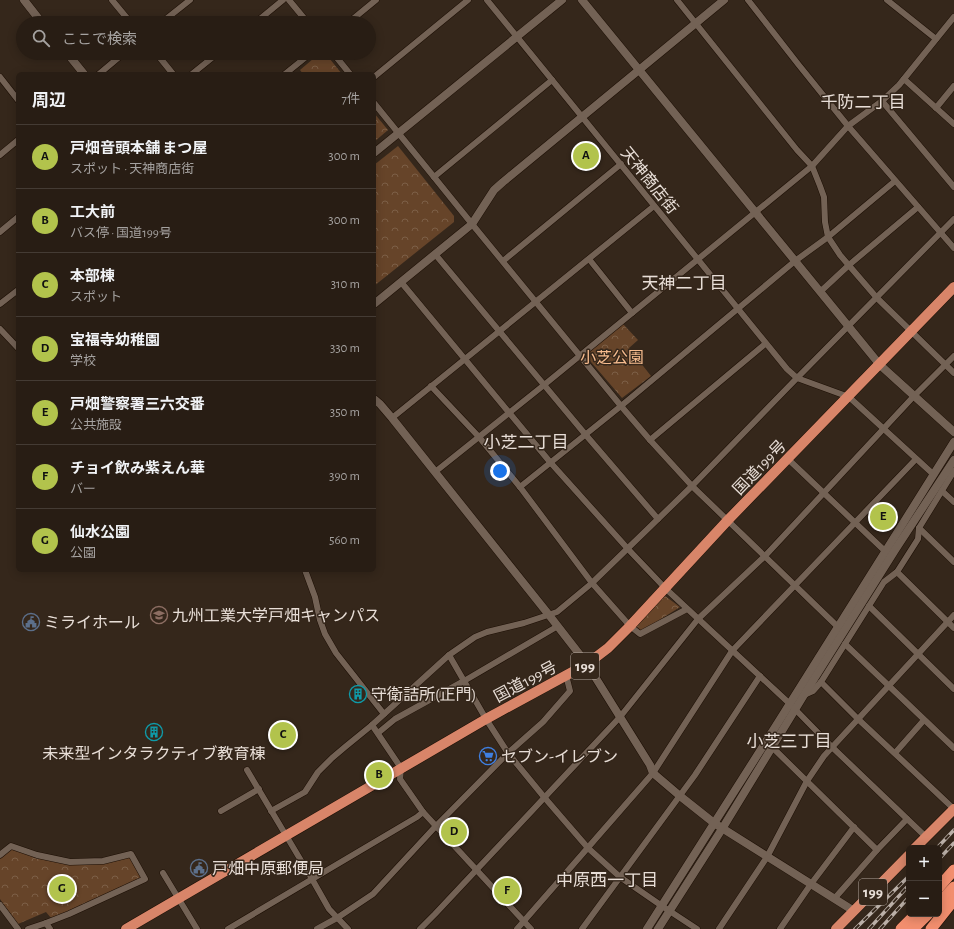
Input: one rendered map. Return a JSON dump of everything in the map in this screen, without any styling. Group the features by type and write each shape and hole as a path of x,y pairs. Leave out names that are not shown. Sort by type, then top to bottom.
{"highway":[{"name":"国道199号","path":"126,929 486,719 587,664 608,648 728,520 954,287"},
{"path":"919,845 954,809"},
{"name":"199","path":"836,929 906,858"},
{"path":"942,885 954,870"},
{"path":"942,886 954,875"},
{"path":"942,900 954,887"},
{"path":"932,929 954,900"},
{"path":"932,929 954,908"},
{"path":"901,929 914,919"}],"street":[{"path":"24,0 37,16"},
{"path":"112,0 125,16"},
{"path":"170,16 190,0"},
{"path":"264,16 283,0"},
{"path":"290,0 303,16"},
{"path":"357,16 376,0"},
{"path":"376,74 468,0"},
{"name":"天神商店街","path":"487,0 698,259 786,370 797,378"},
{"path":"376,151 562,0"},
{"path":"582,0 880,365 954,432"},
{"path":"676,0 696,23 796,150 812,166 824,197 825,222 828,236 840,255 877,298 954,373"},
{"path":"376,302 472,224 494,190 503,182 724,0"},
{"path":"748,0 848,126 954,248"},
{"path":"887,0 936,39"},
{"path":"435,472 812,166 848,126 882,101 899,85 954,16"},
{"path":"73,60 82,72"},
{"path":"101,72 116,60"},
{"path":"162,60 171,72"},
{"path":"194,72 209,60"},
{"path":"287,72 302,60"},
{"path":"339,60 348,72"},
{"path":"0,78 16,98"},
{"path":"904,79 954,124"},
{"path":"434,177 552,80"},
{"path":"936,108 954,86"},
{"path":"882,101 954,187"},
{"path":"376,105 650,440 692,486 838,626"},
{"path":"0,155 16,142"},
{"path":"503,262 621,164"},
{"path":"520,487 621,406 795,261 896,181"},
{"path":"392,418 654,206"},
{"path":"820,292 849,265 918,207"},
{"path":"0,232 16,219"},
{"path":"271,811 305,792 318,772 332,758 372,725 449,655 475,637 486,632 524,623 557,612 592,583 692,486 954,219"},
{"path":"435,254 658,520"},
{"path":"589,259 632,313"},
{"path":"401,282 550,462 628,549 665,588 760,676 926,837"},
{"path":"0,304 16,292"},
{"path":"0,330 16,346"},
{"path":"650,440 765,344"},
{"path":"420,929 620,717 698,619 765,556 914,396 954,356"},
{"path":"797,378 848,397 933,474"},
{"path":"431,386 479,437 520,487 592,583 630,626 640,634 688,609"},
{"path":"376,401 392,418 587,664 650,765 653,773 722,829 854,911"},
{"path":"658,929 772,747 792,707 838,626 954,442"},
{"path":"788,459 886,552"},
{"path":"517,929 653,773 732,651 916,459"},
{"path":"647,929 714,823 792,707 804,695 895,550 954,460"},
{"path":"804,695 813,691 821,682 884,582 897,572 918,539 919,528 954,471"},
{"path":"942,491 954,502"},
{"path":"919,528 954,562"},
{"path":"306,572 315,597 325,634 336,653 384,714"},
{"path":"897,572 954,628"},
{"path":"869,606 954,688"},
{"path":"719,929 767,857 807,780 824,756 954,616"},
{"path":"378,733 395,719 558,626"},
{"path":"845,644 924,720 952,744"},
{"path":"449,655 486,719 508,753 588,848 620,877 697,929"},
{"path":"317,929 337,918 373,894 435,827 508,753 543,722 570,691 566,676"},
{"path":"582,929 695,775 760,676"},
{"path":"821,682 858,719 954,809"},
{"path":"895,753 924,720"},
{"path":"372,725 401,768 400,779 423,812 435,827 531,929"},
{"path":"772,747 877,850"},
{"path":"247,770 329,908 348,929"},
{"path":"221,811 259,789"},
{"path":"228,929 417,817 423,812"},
{"path":"834,898 907,819"},
{"path":"780,929 811,884 854,827"},
{"path":"0,855 11,846 37,855 70,862 103,861 131,854 145,879 69,914 48,926 28,929"},
{"path":"164,873 197,929"},
{"path":"0,905 18,929"}],"green space":[{"path":"312,60 331,60 340,72 302,72 300,70"},
{"path":"376,115 388,130 376,140"},
{"path":"398,146 454,216 454,222 376,284 376,163"},
{"name":"小芝公園","path":"623,324 638,340 629,348 651,376 622,398 585,355"},
{"path":"665,596 680,607 642,631 635,626"},
{"path":"14,846 35,858 70,862 103,861 131,854 145,879 83,908 51,918 46,912 18,924 0,899 0,857"}],"railway":[{"path":"940,845 954,830"},
{"path":"942,856 954,843"},
{"path":"855,929 906,879"},
{"path":"869,929 906,888"},
{"path":"880,929 906,900"}],"place":[{"name":"戸畑音頭本舗 まつ屋","path":"586,156"},
{"name":"戸畑警察署三六交番","path":"883,517"},
{"name":"九州工業大学戸畑キャンパス","path":"159,615"},
{"name":"ミライホール","path":"31,622"},
{"name":"守衛詰所(正門)","path":"358,694"},
{"name":"未来型インタラクティブ教育棟","path":"154,732"},
{"name":"本部棟","path":"283,735"},
{"name":"セブン-イレブン","path":"488,756"},
{"name":"工大前","path":"379,775"},
{"name":"宝福寺幼稚園","path":"454,832"},
{"name":"戸畑中原郵便局","path":"199,868"},
{"name":"仙水公園","path":"62,889"},
{"name":"チョイ飲み紫えん華","path":"507,891"}],"district":[{"name":"千防二丁目","path":"863,102"},
{"name":"天神二丁目","path":"684,283"},
{"name":"小芝二丁目","path":"526,442"},
{"name":"小芝三丁目","path":"789,741"},
{"name":"中原西一丁目","path":"607,880"}]}
